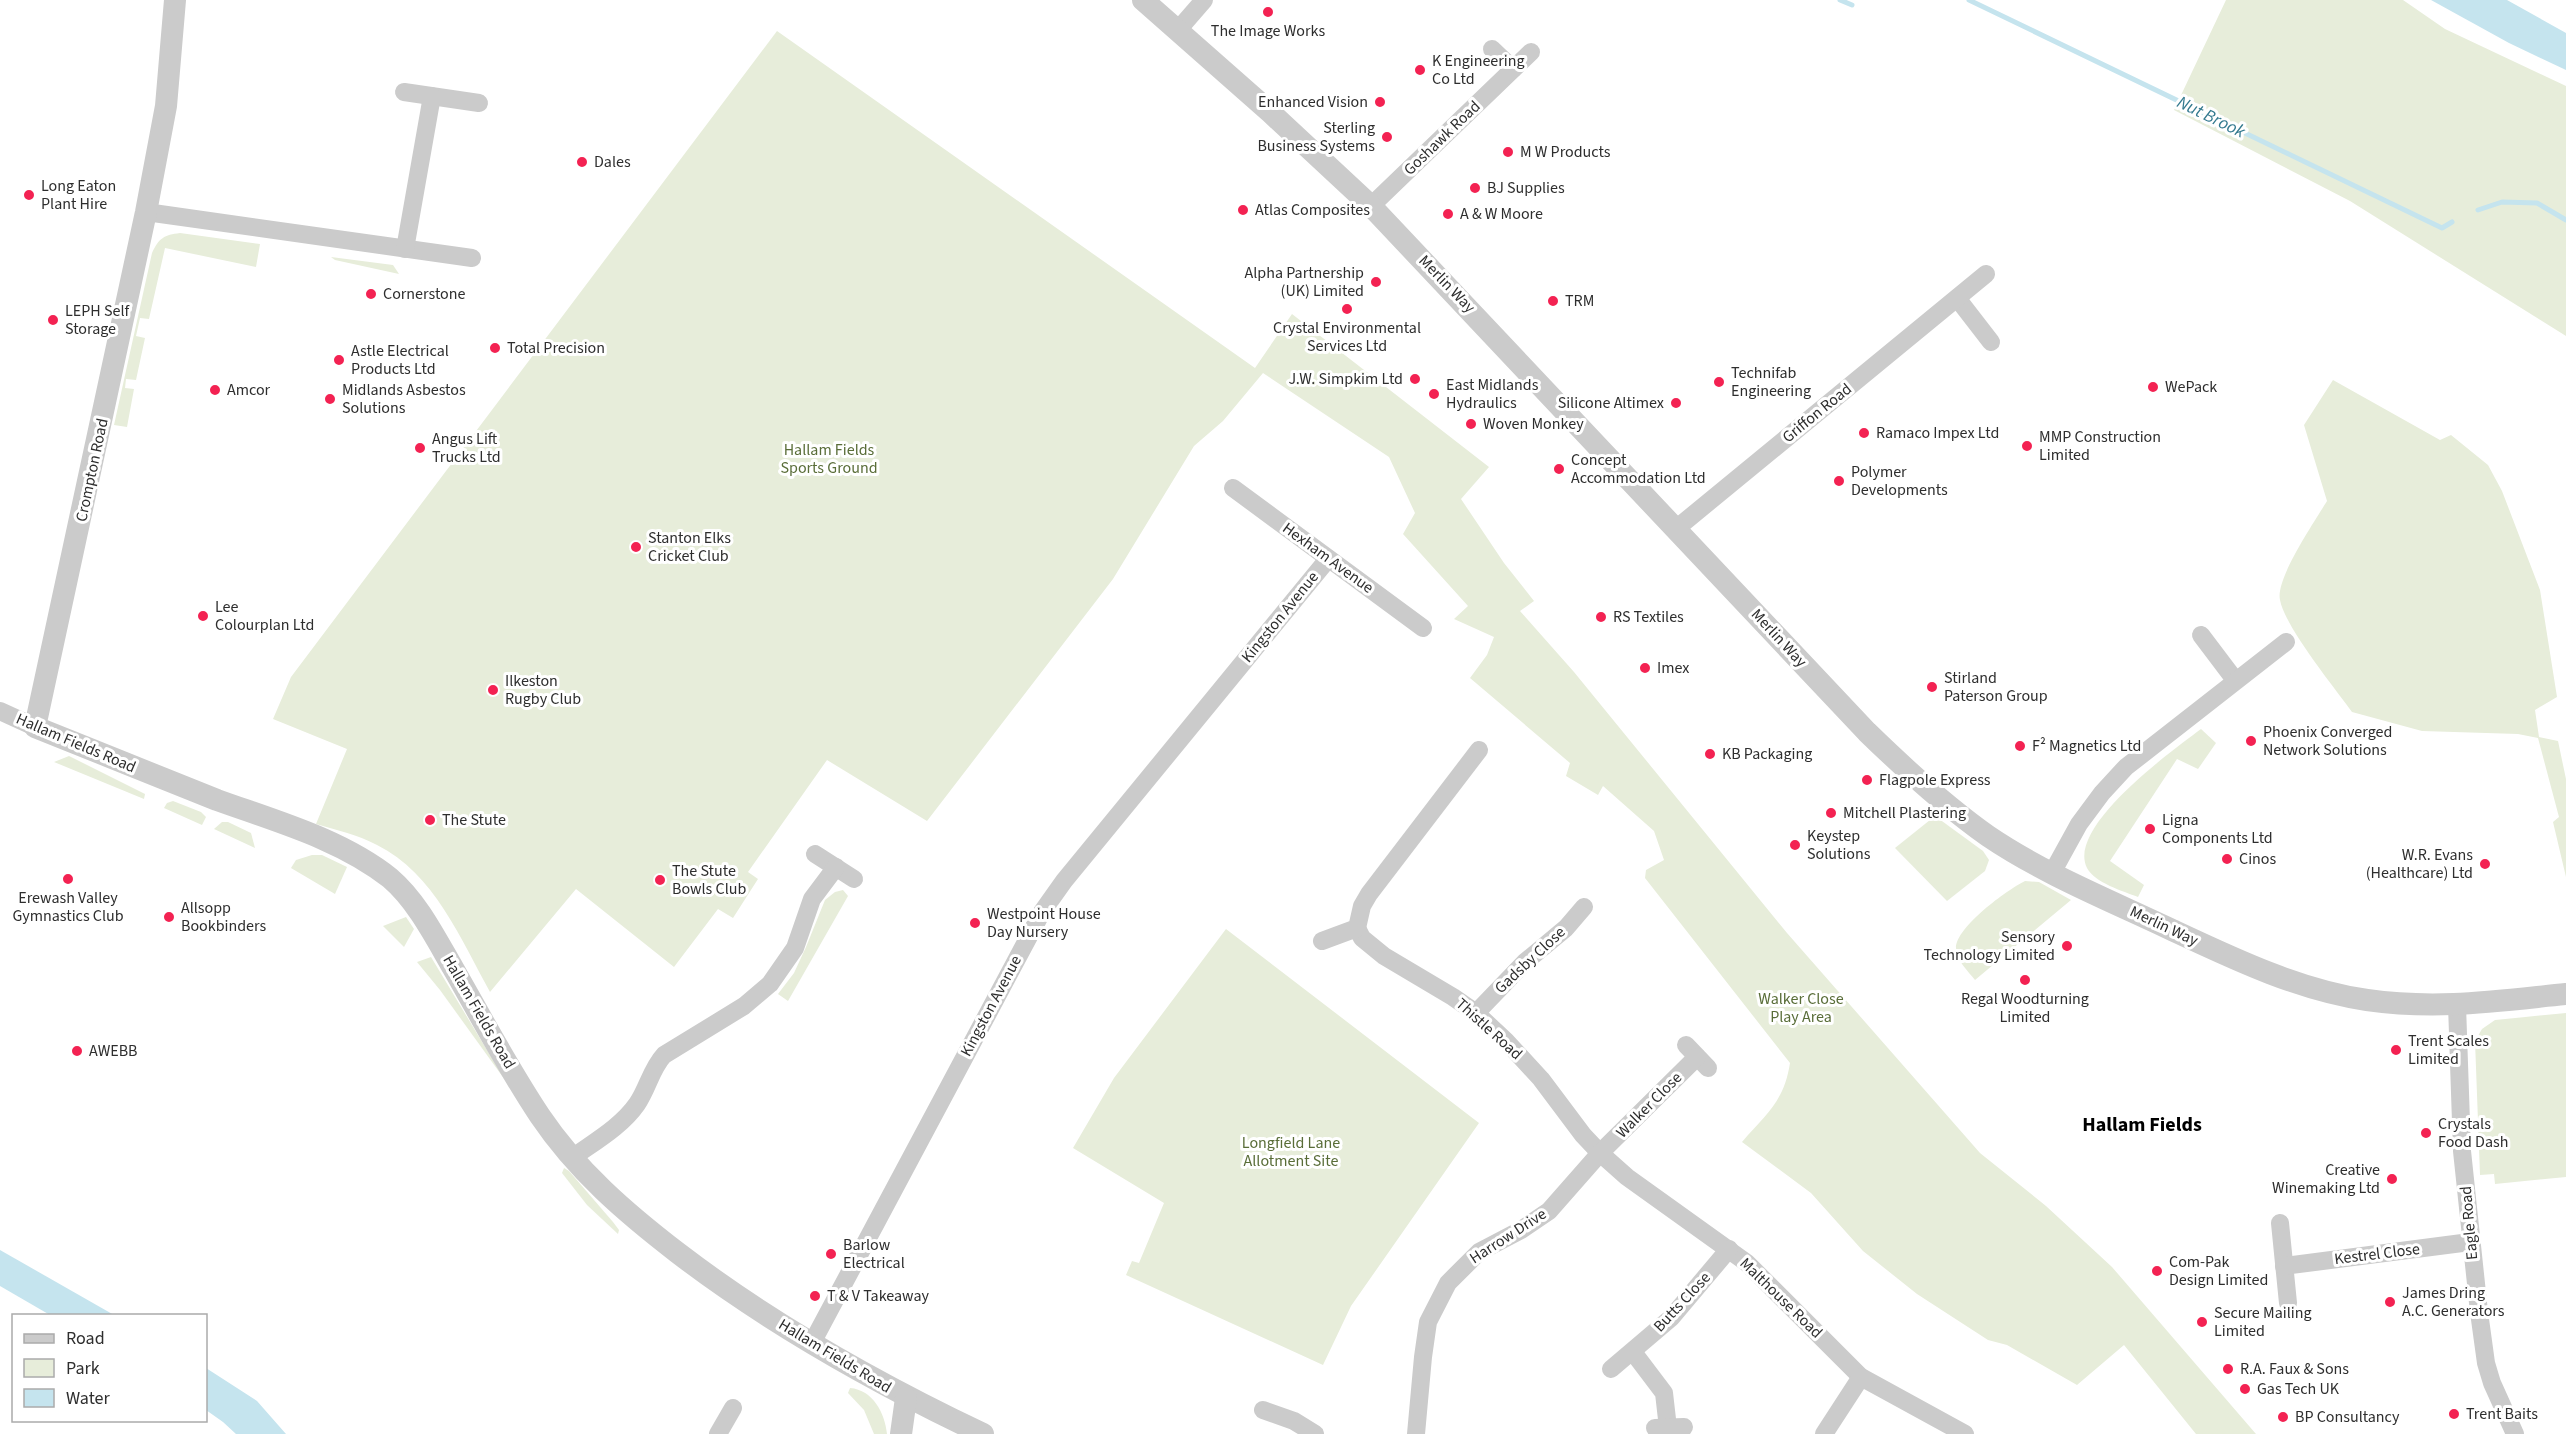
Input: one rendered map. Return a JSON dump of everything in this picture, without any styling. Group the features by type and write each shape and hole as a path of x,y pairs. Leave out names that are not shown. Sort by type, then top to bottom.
{"street":[{"name":"Crompton Road","path":"35,727 146,212 166,106 175,0"},
{"name":"Merlin Way","path":"1143,0 1283,123 1371,206 1868,732 1921,784 1989,836 2052,873 2225,955 2317,988 2389,1002 2457,1005 2566,994"},
{"path":"1178,30 1204,0"},
{"path":"1492,49 1513,69"},
{"name":"Goshawk Road","path":"1371,206 1531,52"},
{"path":"404,92 479,103"},
{"path":"405,249 432,96"},
{"path":"146,212 472,258"},
{"name":"Griffon Road","path":"1677,528 1986,274"},
{"path":"1957,298 1991,342"},
{"name":"Hexham Avenue","path":"1233,488 1423,628"},
{"name":"Kingston Avenue","path":"812,1343 1042,912 1072,872 1328,559"},
{"path":"2201,635 2235,680"},
{"path":"2052,873 2079,824 2102,793 2126,767 2286,642"},
{"name":"Hallam Fields Road","path":"0,711 132,767 301,831 348,852 390,878 408,897 431,931 540,1115 572,1158 606,1195 735,1296 906,1398 983,1434"},
{"path":"1323,941 1357,928 1362,906 1369,894 1479,750"},
{"path":"815,854 854,879"},
{"path":"572,1158 624,1118 636,1105 657,1063 664,1055 744,1006 770,984 795,948 812,899 836,867"},
{"name":"Gadsby Close","path":"1476,1013 1525,962 1566,928 1584,907"},
{"name":"Thistle Road","path":"1357,928 1362,938 1384,956 1476,1013 1541,1079 1583,1135 1600,1153"},
{"name":"Eagle Road","path":"2457,1005 2458,1095 2470,1242 2486,1363 2498,1401 2515,1434"},
{"name":"Walker Close","path":"1600,1153 1697,1057"},
{"name":"Malthouse Road","path":"1600,1153 1635,1183 1729,1249 1761,1275 1861,1377 1965,1434"},
{"name":"Harrow Drive","path":"1416,1434 1428,1322 1448,1283 1479,1252 1521,1230 1549,1211 1600,1153"},
{"path":"2280,1223 2288,1303"},
{"name":"Kestrel Close","path":"2284,1266 2470,1242"},
{"name":"Butts Close","path":"1611,1369 1633,1352 1689,1300 1729,1249"},
{"path":"1633,1352 1664,1393 1669,1428"},
{"path":"1824,1434 1861,1377"},
{"path":"901,1434 906,1398"},
{"path":"726,1431 732,1408"},
{"path":"1263,1410 1294,1421 1315,1434"}],"green space":[{"path":"2226,0 2403,0 2445,29 2566,86 2566,336 2350,201 2174,110"},
{"name":"Hallam Fields Sports Ground","path":"777,31 1255,368 1292,314 1489,467 1461,499 1504,563 1534,601 1520,611 1574,672 1787,933 1980,1153 2046,1206 2112,1267 2256,1434 2196,1434 2124,1345 2077,1385 2007,1345 1988,1340 1917,1294 1863,1251 1811,1193 1742,1142 1779,1098 1790,1063 1645,878 1646,870 1664,860 1654,831 1603,786 1598,795 1566,776 1570,763 1470,678 1487,655 1494,637 1454,619 1468,606 1403,534 1415,513 1389,457 1263,373 1223,421 1194,446 1113,579 927,821 827,760 748,872 758,879 733,918 718,909 674,967 576,889 490,992 457,930 415,872 397,857 377,845 316,824 347,749 273,719 291,677"},
{"path":"180,233 260,244 256,267 165,248 149,319 140,318 136,336 145,338 136,380 126,379 125,388 134,389 127,427 114,425 152,253 163,238"},
{"path":"331,257 393,265 399,274 335,260"},
{"path":"2333,380 2440,440 2451,435 2488,465 2502,491 2540,590 2557,697 2535,710 2539,737 2558,741 2566,779 2566,877 2553,822 2559,817 2538,738 2518,734 2422,731 2352,712 2300,641 2284,612 2280,591 2284,578 2297,550 2327,501 2304,425"},
{"path":"2201,729 2216,743 2198,769 2177,759 2110,861 2144,885 2138,897 2096,878 2087,868 2085,851 2092,832 2106,812 2147,771"},
{"path":"69,756 145,794 144,799 54,762"},
{"path":"173,801 201,812 206,817 202,825 164,808 167,803"},
{"path":"1935,816 1983,851 1989,860 1985,871 1947,901 1895,848"},
{"path":"222,822 228,822 251,833 255,848 214,829"},
{"path":"312,855 322,855 347,867 335,894 291,868 296,860"},
{"path":"2025,881 2039,882 2071,900 1975,980 1958,957 1956,948 1958,939 1984,910"},
{"path":"843,890 848,896 788,1001 778,994 794,973 825,900 835,892"},
{"path":"406,917 414,929 404,947 383,926"},
{"name":"Longfield Lane Allotment Site","path":"1226,929 1479,1123 1351,1306 1323,1365 1126,1275 1132,1261 1139,1263 1164,1203 1073,1148 1114,1078"},
{"path":"431,957 505,1080 417,962"},
{"path":"2566,1013 2566,1177 2495,1184 2494,1174 2480,1175 2475,1041 2482,1029 2495,1020"},
{"path":"564,1168 613,1222 619,1230 618,1234 587,1205 562,1173"},
{"path":"850,1388 865,1393 876,1404 884,1418 887,1434 874,1434 864,1410 848,1393"}],"water":[{"path":"2431,0 2507,0 2566,33 2566,70 2509,43"},
{"path":"0,1250 112,1314 48,1314 0,1286"},
{"path":"207,1369 257,1401 286,1434 236,1434 207,1411"}],"waterway":[{"path":"1840,0 1852,5"},
{"name":"Nut Brook","path":"1969,0 2442,228 2452,222"},
{"name":"Nut Brook","path":"2478,210 2502,202 2537,203 2566,220"}],"place":[{"name":"The Image Works","path":"1268,12"},
{"name":"K Engineering Co Ltd","path":"1420,70"},
{"name":"Enhanced Vision","path":"1380,102"},
{"name":"Sterling Business Systems","path":"1387,137"},
{"name":"M W Products","path":"1508,152"},
{"name":"Dales","path":"582,162"},
{"name":"BJ Supplies","path":"1475,188"},
{"name":"Long Eaton Plant Hire","path":"29,195"},
{"name":"Atlas Composites","path":"1243,210"},
{"name":"A & W Moore","path":"1448,214"},
{"name":"Alpha Partnership (UK) Limited","path":"1376,282"},
{"name":"Cornerstone","path":"371,294"},
{"name":"TRM","path":"1553,301"},
{"name":"Crystal Environmental Services Ltd","path":"1347,309"},
{"name":"LEPH Self Storage","path":"53,320"},
{"name":"Total Precision","path":"495,348"},
{"name":"Astle Electrical Products Ltd","path":"339,360"},
{"name":"J.W. Simpkim Ltd","path":"1415,379"},
{"name":"Technifab Engineering","path":"1719,382"},
{"name":"WePack","path":"2153,387"},
{"name":"Amcor","path":"215,390"},
{"name":"East Midlands Hydraulics","path":"1434,394"},
{"name":"Midlands Asbestos Solutions","path":"330,399"},
{"name":"Silicone Altimex","path":"1676,403"},
{"name":"Woven Monkey","path":"1471,424"},
{"name":"Ramaco Impex Ltd","path":"1864,433"},
{"name":"MMP Construction Limited","path":"2027,446"},
{"name":"Angus Lift Trucks Ltd","path":"420,448"},
{"name":"Concept Accommodation Ltd","path":"1559,469"},
{"name":"Polymer Developments","path":"1839,481"},
{"name":"Stanton Elks Cricket Club","path":"636,547"},
{"name":"Lee Colourplan Ltd","path":"203,616"},
{"name":"RS Textiles","path":"1601,617"},
{"name":"Imex","path":"1645,668"},
{"name":"Stirland Paterson Group","path":"1932,687"},
{"name":"Ilkeston Rugby Club","path":"493,690"},
{"name":"Phoenix Converged Network Solutions","path":"2251,741"},
{"name":"F² Magnetics Ltd","path":"2020,746"},
{"name":"KB Packaging","path":"1710,754"},
{"name":"Flagpole Express","path":"1867,780"},
{"name":"Mitchell Plastering","path":"1831,813"},
{"name":"The Stute","path":"430,820"},
{"name":"Ligna Components Ltd","path":"2150,829"},
{"name":"Keystep Solutions","path":"1795,845"},
{"name":"Cinos","path":"2227,859"},
{"name":"W.R. Evans (Healthcare) Ltd","path":"2485,864"},
{"name":"Erewash Valley Gymnastics Club","path":"68,879"},
{"name":"The Stute Bowls Club","path":"660,880"},
{"name":"Allsopp Bookbinders","path":"169,917"},
{"name":"Westpoint House Day Nursery","path":"975,923"},
{"name":"Sensory Technology Limited","path":"2067,946"},
{"name":"Regal Woodturning Limited","path":"2025,980"},
{"name":"Trent Scales Limited","path":"2396,1050"},
{"name":"AWEBB","path":"77,1051"},
{"name":"Crystals Food Dash","path":"2426,1133"},
{"name":"Creative Winemaking Ltd","path":"2392,1179"},
{"name":"Barlow Electrical","path":"831,1254"},
{"name":"Com-Pak Design Limited","path":"2157,1271"},
{"name":"T & V Takeaway","path":"815,1296"},
{"name":"James Dring A.C. Generators","path":"2390,1302"},
{"name":"Secure Mailing Limited","path":"2202,1322"},
{"name":"R.A. Faux & Sons","path":"2228,1369"},
{"name":"Gas Tech UK","path":"2245,1389"},
{"name":"Trent Baits","path":"2454,1414"},
{"name":"BP Consultancy","path":"2283,1417"}],"district":[{"name":"Hallam Fields","path":"2142,1125"}],"park label":[{"name":"Walker Close Play Area","path":"1801,1008"}]}
